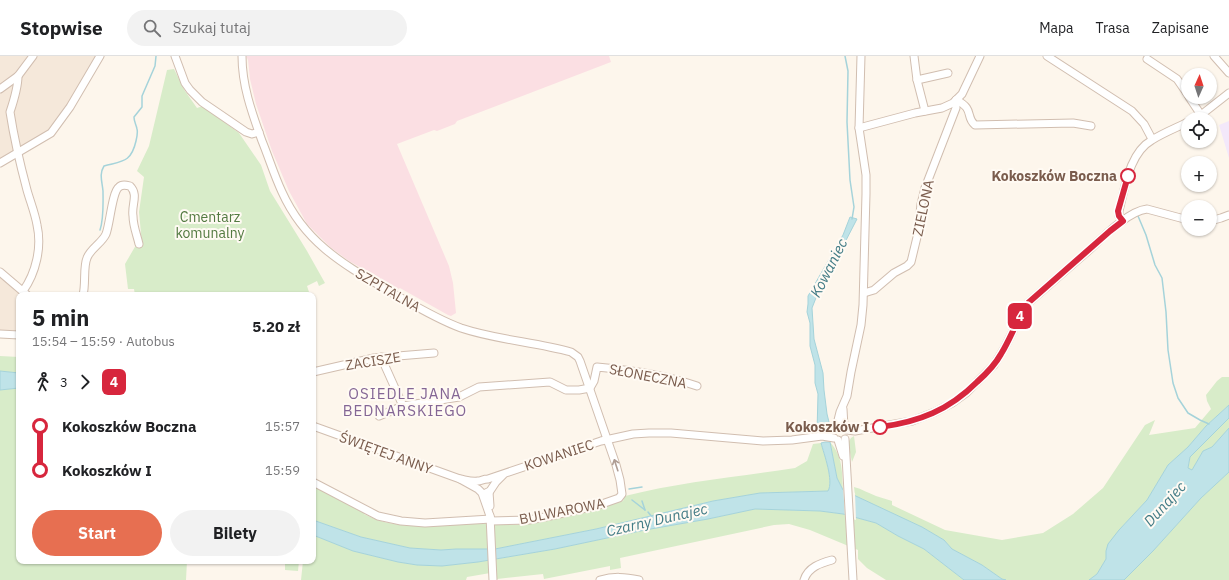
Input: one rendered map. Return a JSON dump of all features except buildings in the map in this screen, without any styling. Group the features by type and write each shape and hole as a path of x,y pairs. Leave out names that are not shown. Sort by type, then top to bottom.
{"street":[{"path":"0,89 18,76 33,56"},
{"path":"0,163 51,133 70,107 100,56"},
{"path":"175,56 185,83 202,102 246,132 252,134 259,132"},
{"name":"SZPITALNA","path":"242,56 247,97 282,192 291,208 310,234 327,252 398,296 444,321 461,328 571,352 578,357 580,361 607,439"},
{"path":"861,56 859,128 866,185 864,293 861,325 847,396 833,434 842,435 855,431 895,425 916,420 944,408 966,394 1000,356 1028,303 1110,231 1140,210 1147,209 1181,218"},
{"path":"914,56 917,80 925,110"},
{"name":"ZIELONA","path":"864,293 874,290 894,273 911,262 918,233 921,204 925,188 956,108 956,100 965,88 980,56"},
{"path":"1048,56 1132,111 1144,124 1152,139"},
{"path":"1214,56 1229,73"},
{"path":"1147,59 1177,79 1181,85"},
{"path":"917,80 948,73"},
{"path":"18,76 18,84 10,112 26,189 38,225 39,244 37,259 25,292"},
{"path":"1205,112 1229,93"},
{"path":"859,128 925,110 942,108 948,106 956,100 964,104 969,111 972,122 975,125 1073,123 1091,126"},
{"path":"1123,221 1119,216 1118,211 1133,164 1140,150 1152,139 1181,125"},
{"path":"83,292 86,259 92,249 105,235 112,212 114,194 117,188 122,185 130,186 133,189 135,197 132,215 139,244"},
{"path":"1217,219 1229,215"},
{"path":"0,272 24,292"},
{"path":"0,334 16,335"},
{"name":"ZACISZE","path":"316,371 374,358 434,353"},
{"path":"381,357 403,406"},
{"name":"SŁONECZNA","path":"590,388 594,381 597,367 628,370 678,379 697,386"},
{"path":"379,416 403,406 459,397 479,387 550,382 566,390 590,388"},
{"path":"843,408 842,453 845,460 848,481 853,580"},
{"name":"KOWANIEC","path":"480,481 607,439 633,434 677,434 763,441 792,440 819,436 842,435 840,426 819,436"},
{"name":"ŚWIĘTEJ ANNY","path":"316,427 460,479 485,490"},
{"name":"BULWAROWA","path":"490,519 529,520 589,508 619,498 622,494 620,480 607,439"},
{"name":"KOWANIEC","path":"485,490 510,471"},
{"name":"ŚWIĘTEJ ANNY","path":"460,479 480,481"},
{"path":"485,490 491,482 488,479"},
{"path":"480,481 478,485 485,490 490,519 493,580"},
{"path":"316,484 378,516 401,521 425,523 490,519"},
{"path":"804,580 805,576 817,564 832,560"},
{"path":"600,580 617,576 639,580"}],"shaded area":[{"path":"0,56 105,56 71,104 53,134 0,163"},
{"path":"246,56 609,56 611,62 457,121 455,124 437,131 434,130 397,144 449,266 453,283 456,313 451,316 400,288 398,289 349,261 330,247 307,224 289,191 272,151 256,104"},
{"path":"1229,121 1229,158 1219,125"},
{"path":"0,273 22,292 16,292 16,335 0,333"}],"green space":[{"name":"Cmentarz komunalny","path":"174,69 185,91 197,108 203,106 239,133 261,165 270,191 325,283 319,286 317,281 307,286 309,292 134,292 134,289 128,289 125,264 136,245 142,244 139,212 144,177 137,171 149,146 167,70"},
{"path":"0,356 16,357 16,373 0,371"},
{"path":"1222,377 1229,377 1229,405 1168,465 1147,500 1119,530 1106,551 1106,559 1097,574 1089,580 1002,579 982,565 952,549 944,540 922,527 855,496 854,487 892,501 892,505 945,530 1002,540 1043,533 1073,514 1103,488 1145,425 1155,420 1149,435 1195,428 1211,409 1206,395"},
{"path":"16,388 16,564 187,564 186,580 0,580 0,390"},
{"path":"1229,418 1229,428 1212,447 1203,451 1192,470 1188,469 1190,457"},
{"path":"854,436 856,452 852,462 848,443"},
{"path":"830,442 840,459 843,490 837,478"},
{"path":"821,443 829,474 830,487 828,491 760,493 713,501 596,529 495,549 441,550 410,548 361,537 316,521 316,486 365,511 364,514 384,522 410,526 488,523 502,525 517,524 546,520 595,509 623,501 625,496 646,491 688,483 795,468 807,461 813,444"},
{"path":"1229,472 1229,580 1124,580 1153,551 1201,498"},
{"path":"755,509 820,511 843,514 876,523 924,549 964,580 886,580 867,568 858,559 858,550 810,530 789,524 774,525 620,558 621,568 610,570 610,566 544,579 543,574 497,579 496,572 467,577 466,580 301,580 303,564 316,564 316,536 353,551 398,562 417,565 442,566 478,562 555,549 645,530"},
{"path":"285,564 299,564 298,571 285,570"}],"water":[{"path":"850,217 857,219 823,280 812,308 814,339 823,373 827,414 830,426 827,429 817,432 818,394 815,383 815,365 810,346 810,323 807,312 808,296 843,235"},
{"path":"0,371 16,373 16,388 0,390"},
{"name":"Dunajec","path":"1229,405 1229,418 1190,457 1188,468 1192,470 1203,451 1212,447 1229,428 1229,472 1201,498 1153,551 1124,580 1089,580 1097,574 1106,559 1108,544 1147,500 1168,465"},
{"name":"Czarny Dunajec","path":"830,442 837,478 843,490 922,527 944,540 952,549 1006,580 964,580 924,549 876,523 843,514 820,511 755,509 555,549 478,562 442,566 417,565 398,562 353,551 316,536 316,521 361,537 410,548 441,550 495,549 596,529 713,501 760,493 828,491 830,487 829,474 821,443"}],"pier":[{"path":"843,486 844,489 855,493 856,520 845,517"}],"waterway":[{"path":"100,230 103,210 101,178 102,169 104,166 125,160 134,148 137,134 134,117 142,107 142,96 155,66 156,56"},
{"name":"Kowaniec","path":"845,56 848,71 847,122 850,180 854,207 852,219"},
{"path":"1138,216 1146,235 1155,265 1162,278 1168,350 1173,383 1178,398 1188,413 1209,424"},
{"path":"629,489 642,487"},
{"name":"Czarny Dunajec","path":"632,500 645,510"},
{"name":"Czarny Dunajec","path":"642,501 645,510"},
{"name":"Czarny Dunajec","path":"648,512 652,517"}],"bus line":[{"name":"4","path":"880,427 916,420 944,408 966,394 994,365 1028,303 1123,221 1118,214 1118,211 1128,176"}],"place":[{"name":"Kokoszków Boczna","path":"1128,176"},
{"name":"Kokoszków I","path":"880,427"}],"district":[{"name":"OSIEDLE JANA BEDNARSKIEGO","path":"405,402"}]}
